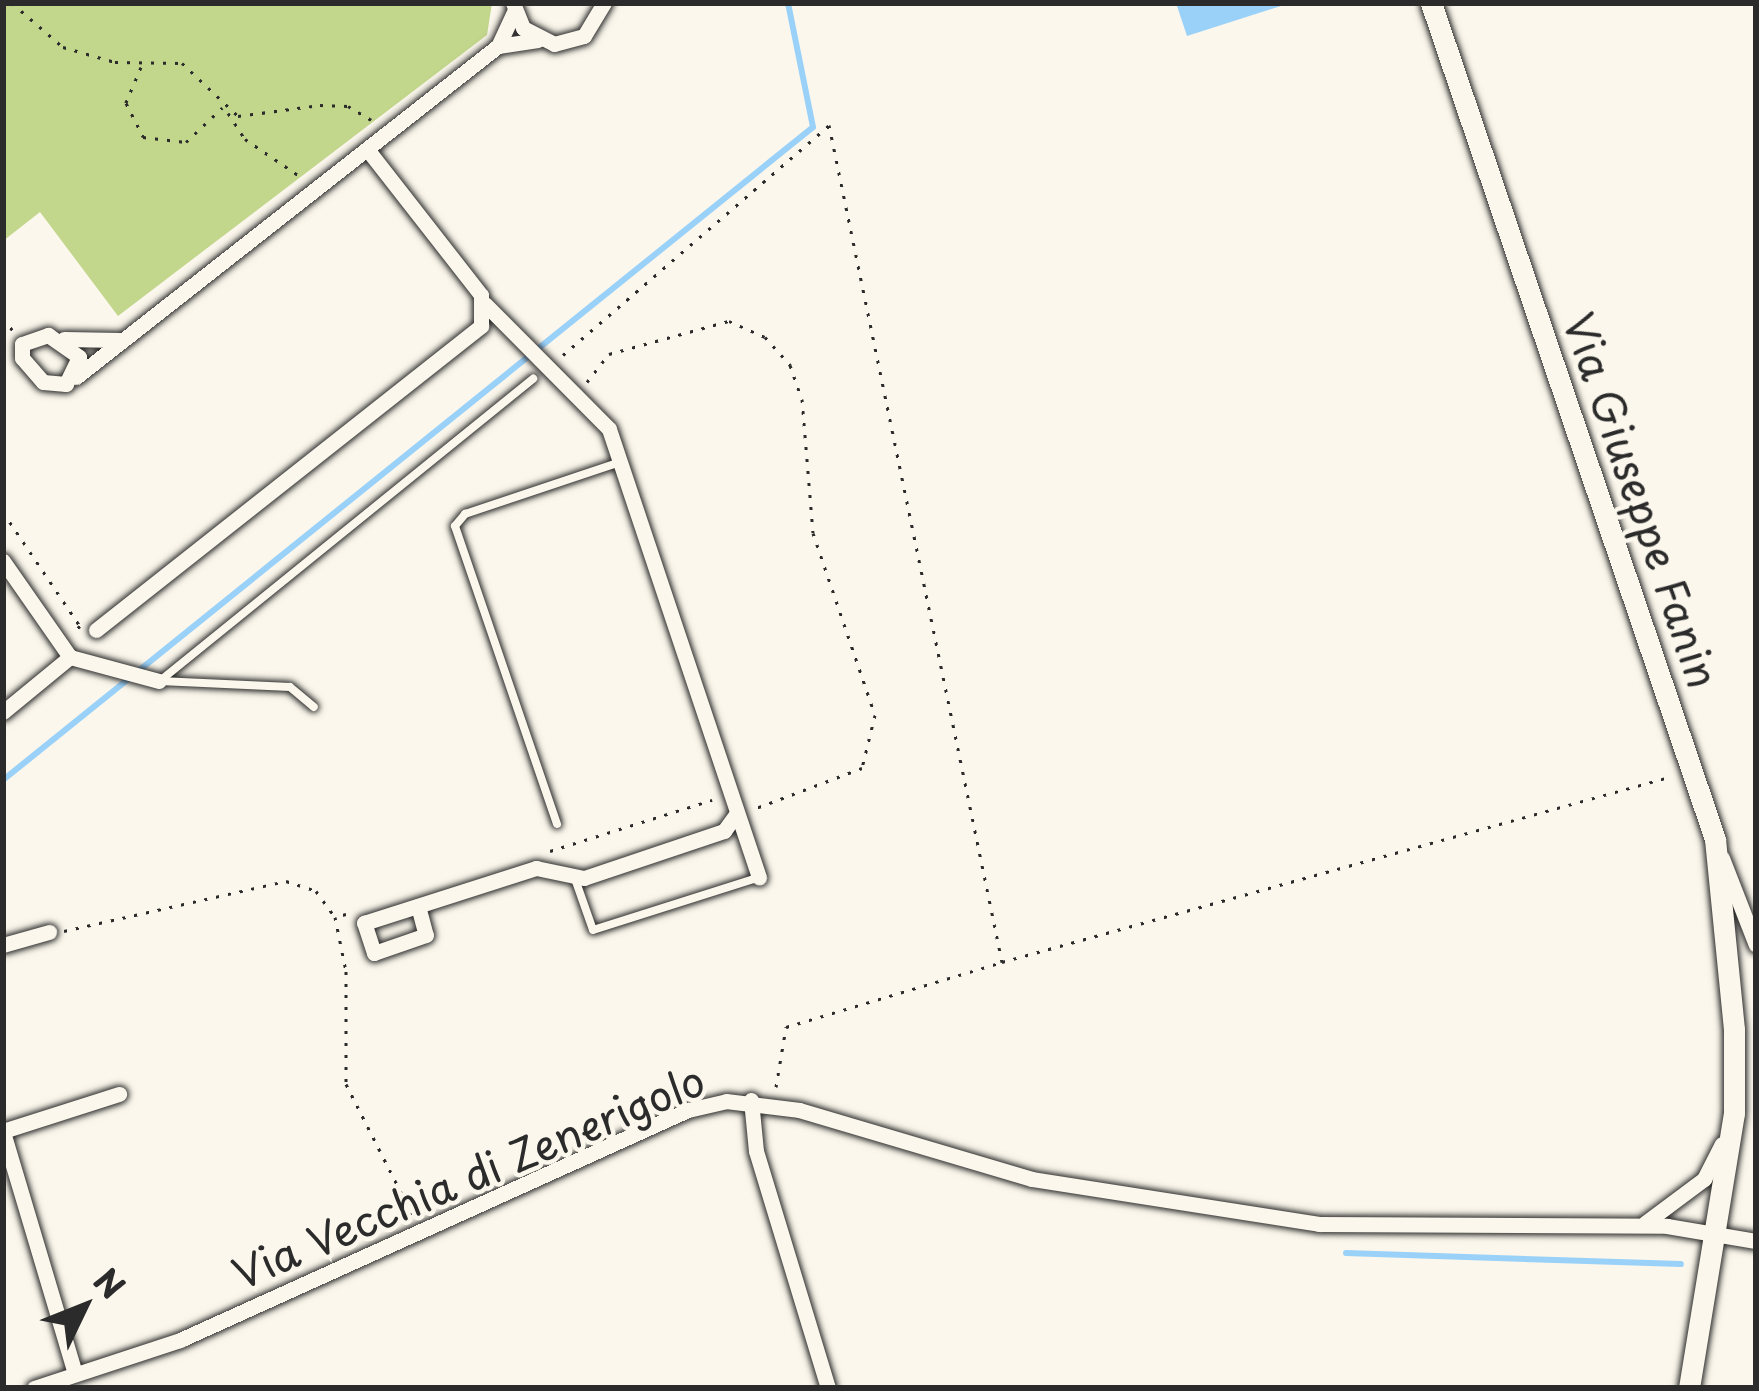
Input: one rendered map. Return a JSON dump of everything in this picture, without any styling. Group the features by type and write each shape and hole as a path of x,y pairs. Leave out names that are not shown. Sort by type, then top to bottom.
{"main road":[{"name":"Via Giuseppe Fanin","path":"1431,3 1715,839 1734,1029 1734,1113 1720,1231 1689,1388"}],"street":[{"path":"128,337 100,344 35,336 22,344 22,358 43,382 76,377 128,337 316,189 368,149 381,130 498,46 584,36 604,3"},
{"path":"513,8 538,40"},
{"path":"498,46 513,8"},
{"path":"368,149 485,309 602,415 759,878"},
{"path":"96,630 465,342 485,309"},
{"path":"64,339 79,356 76,377"},
{"path":"3,561 70,657 159,681"},
{"path":"3,712 70,657"},
{"path":"418,906 536,868 574,876 724,831 737,814"},
{"path":"1715,839 1756,945"},
{"path":"3,945 49,932"},
{"path":"75,1373 3,1132 119,1094"},
{"path":"751,1100 756,1151 828,1388"},
{"name":"Via Vecchia di Zenerigolo","path":"34,1388 180,1340 688,1110 751,1100 1032,1179 1319,1224 1641,1226 1720,1231 1756,1240"},
{"path":"1641,1226 1670,1212 1704,1179 1734,1113"}],"lane":[{"path":"159,681 532,379"},
{"path":"557,824 455,526 464,514 621,462"},
{"path":"159,681 290,687 314,707"},
{"path":"574,876 592,930 759,878"}],"path":[{"path":"12,3 62,47 142,64 182,63 225,108 245,139 316,189"},
{"path":"142,64 126,103 143,137 186,142 210,113 225,108 264,118 298,107 348,106 381,130"},
{"path":"550,367 829,125 1002,962"},
{"path":"580,393 609,354 696,325 729,321 765,337 790,365 802,399 813,533 875,715 862,768 842,781 737,814"},
{"path":"3,512 80,626 60,642"},
{"path":"773,1103 787,1027 1002,962 1694,770"},
{"path":"534,853 573,848 731,794"},
{"path":"49,932 286,881 316,891 335,917 346,971 346,1084 421,1231"},
{"path":"335,917 357,910"}],"green space":[{"path":"3,3 492,3 487,35 118,316 40,212 3,241"}],"water":[{"path":"1176,3 1290,3 1187,36"}],"waterway":[{"path":"3,780 813,127 788,3"},
{"path":"1346,1253 1681,1264"}]}
